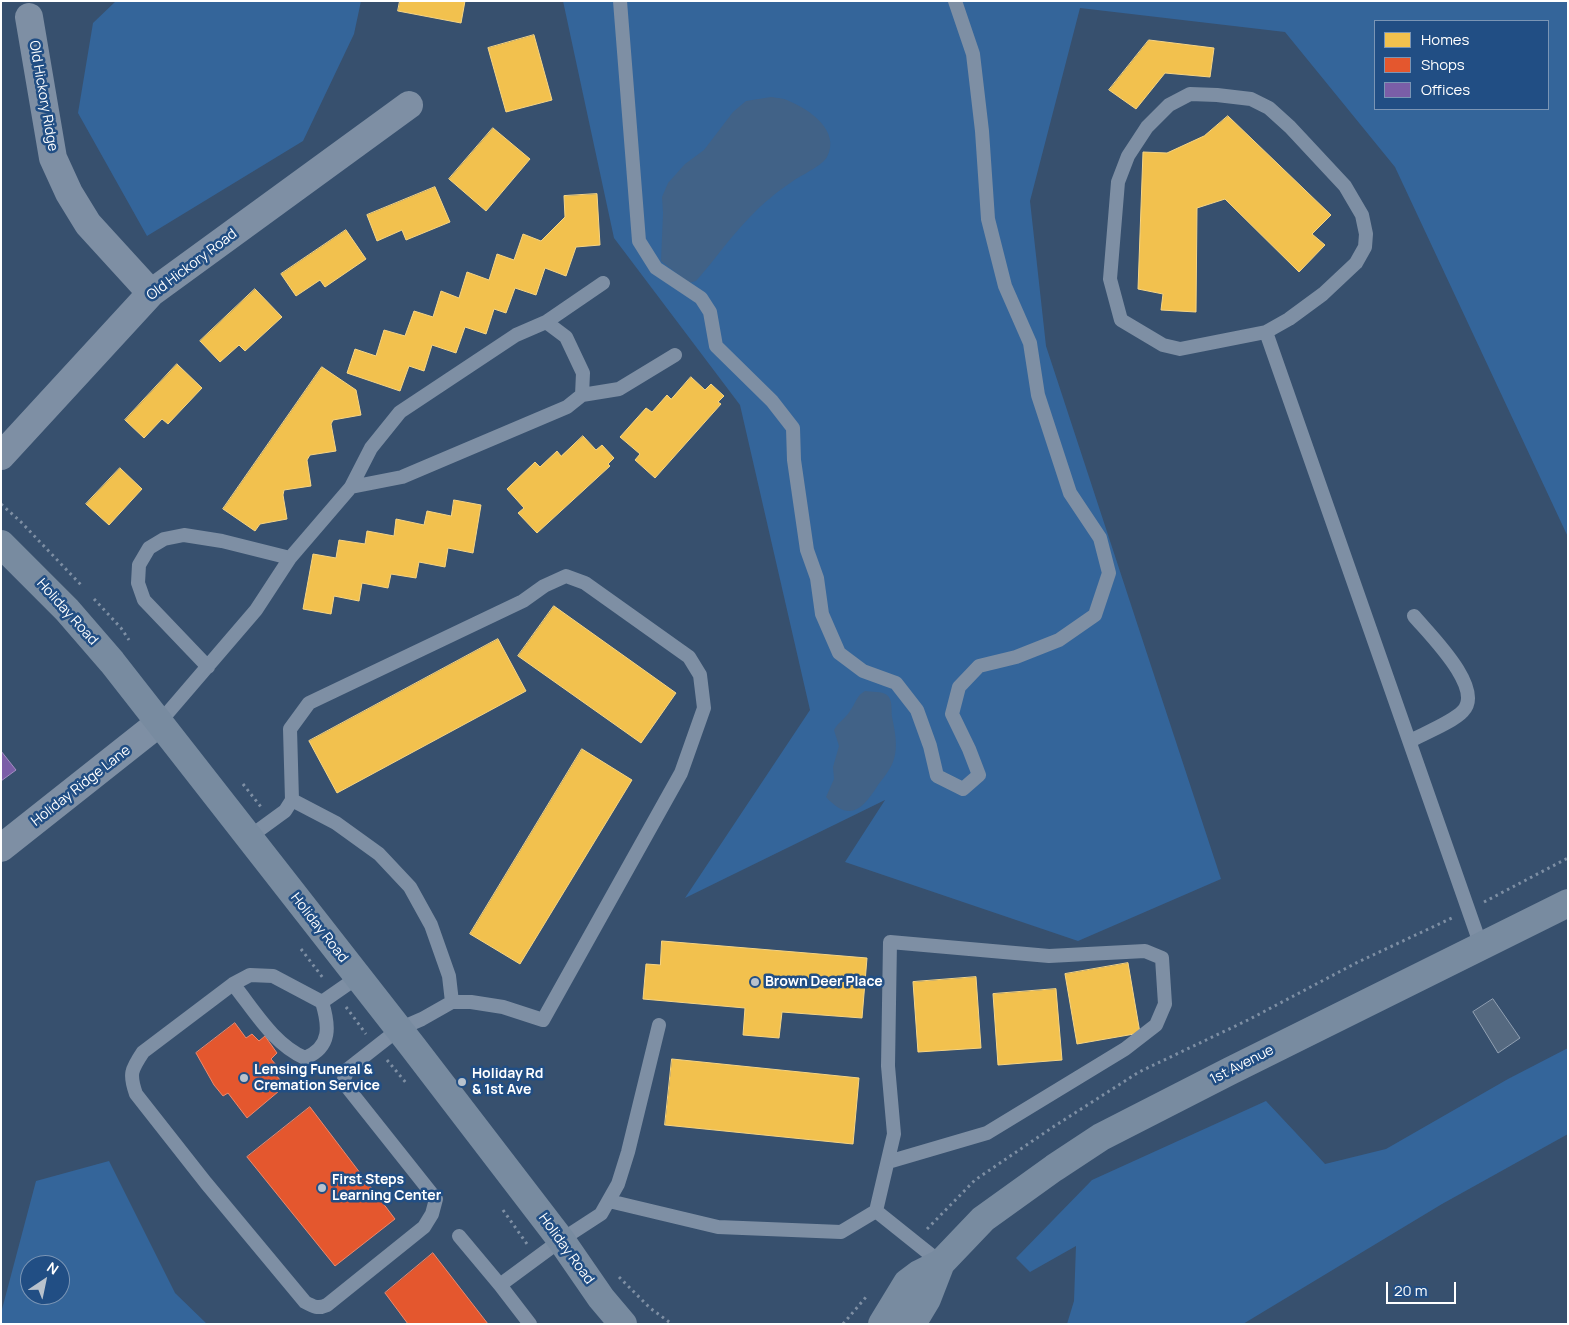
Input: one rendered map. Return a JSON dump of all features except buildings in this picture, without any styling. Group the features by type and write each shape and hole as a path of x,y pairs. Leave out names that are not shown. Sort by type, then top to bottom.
{"street":[{"name":"Old Hickory Ridge","path":"30,17 53,158 69,193 88,224 151,293"},
{"name":"Old Hickory Road","path":"1,456 151,293 409,105"},
{"name":"Holiday Road","path":"1,544 67,610 112,662 399,1029 561,1240 601,1298 623,1324"},
{"name":"Holiday Ridge Lane","path":"1,848 159,723"},
{"name":"1st Avenue","path":"882,1324 907,1283 941,1263 983,1219 1101,1137 1568,903"},
{"name":"1st Avenue","path":"912,1324 927,1298 941,1263"}],"lane":[{"path":"620,1 639,241 656,268 701,298 710,312 716,346 772,401 793,428 794,460 807,550 816,578 822,614 839,653 863,671 896,683 916,710 930,746 937,776 963,789 979,775 952,714 959,686 979,666 1016,657 1059,640 1095,615 1109,573 1100,538 1070,493 1038,395 1030,343 1005,286 988,219 982,131 973,54 955,1"},
{"path":"1190,94 1251,99 1269,108 1290,127 1345,186 1362,215 1366,234 1365,246 1356,263 1323,294 1289,319 1266,332 1180,349 1163,345 1122,320 1110,279 1118,182 1128,156 1148,128 1170,105 1190,94"},
{"path":"159,723 256,610 290,558 351,487 371,448 400,412 516,335 546,322 603,283"},
{"path":"546,322 566,337 573,351 583,373 582,395"},
{"path":"1266,332 1481,946"},
{"path":"351,487 402,477 567,407 582,395 619,389 676,355"},
{"path":"208,667 144,600 138,583 139,565 149,548 164,539 184,535 222,541 290,558"},
{"path":"233,984 270,1031 294,1053 305,1058 322,1048 327,1034 328,1019 322,1002 273,976 250,975 233,984 143,1052 136,1063 131,1079 136,1094 305,1302 321,1308 424,1227 432,1214 436,1199 343,1082 348,1069 399,1029 422,1019 452,1002 471,1002 502,1007 544,1020 681,773 704,708 700,675 689,657 585,583 566,576 544,586 523,601 309,703 290,729 292,800 285,811 248,838"},
{"path":"1410,741 1442,725 1463,711 1469,702 1462,674 1414,616"},
{"path":"292,800 336,823 379,854 410,886 431,925 449,976 452,1002"},
{"path":"609,1201 718,1227 840,1232 876,1211 894,1134 888,1066 890,942 1049,956 1145,951 1162,958 1165,1004 1156,1025 1125,1050 987,1133 888,1162"},
{"path":"322,1002 358,978"},
{"path":"500,1285 561,1240 601,1214 609,1201 618,1184 628,1152 659,1025"},
{"path":"876,1211 941,1263"},
{"path":"459,1236 530,1324"}],"path":[{"path":"618,1276 650,1308 672,1324"}],"shaded area":[{"path":"116,1 361,1 354,34 303,141 147,236 78,113 93,23"},
{"path":"563,1 1568,1 1568,537 1395,167 1285,32 1080,8 1030,201 1046,346 1221,879 1078,941 845,862 885,800 685,898 810,710 740,405 614,238"},
{"path":"771,97 785,99 805,109 821,122 830,138 827,157 760,207 696,281 689,283 661,261 662,197 668,183 685,164 704,150 733,112 746,101"},
{"path":"865,691 882,693 887,695 890,700 896,749 893,763 867,801 855,810 849,811 835,805 826,797 834,779 833,767 839,746 834,730"},
{"path":"1568,1048 1568,1134 1442,1204 1243,1324 1067,1324 1074,1301 1076,1246 1030,1272 1016,1258 1092,1180 1266,1101 1325,1164 1386,1149 1508,1079"},
{"path":"109,1161 175,1293 207,1324 1,1324 1,1313 36,1181"}],"place":[{"name":"Brown Deer Place","path":"755,982"},
{"name":"Lensing Funeral & Cremation Service","path":"244,1078"},
{"name":"Holiday Rd & 1st Ave","path":"462,1082"},
{"name":"First Steps Learning Center","path":"322,1188"}]}
